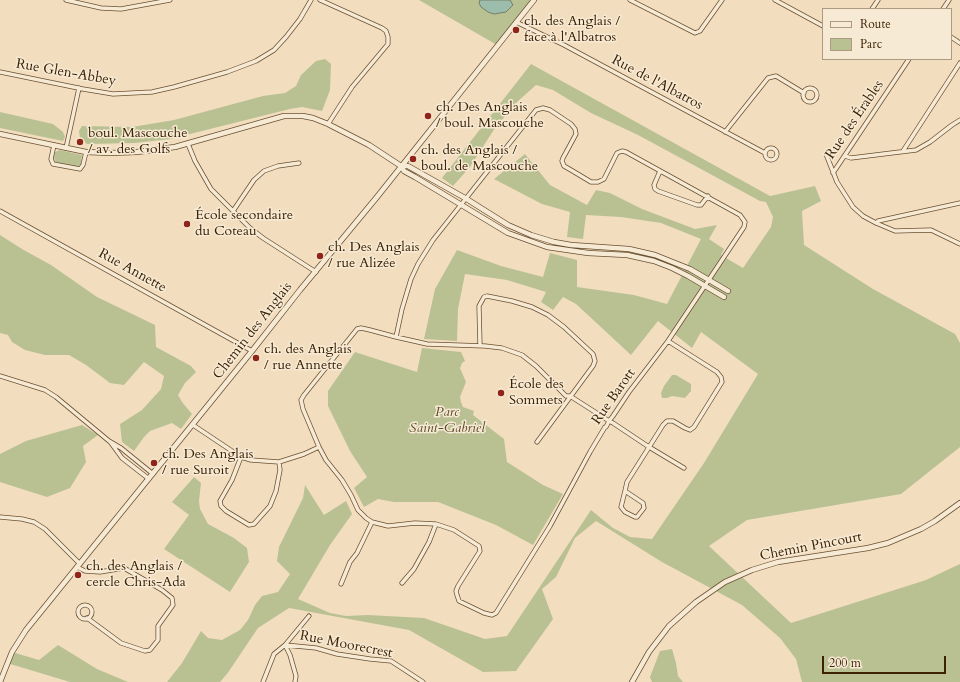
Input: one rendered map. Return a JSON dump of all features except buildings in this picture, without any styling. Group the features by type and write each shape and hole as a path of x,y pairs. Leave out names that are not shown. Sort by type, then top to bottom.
{"street":[{"path":"67,0 102,8 121,9 170,0"},
{"name":"Rue Glen-Abbey","path":"0,72 113,94 152,92 174,87 227,72 256,61 274,50 286,38 300,19 311,0"},
{"path":"320,0 382,28 386,31 388,36 388,44 352,87 328,124"},
{"name":"Chemin des Anglais","path":"0,682 17,642 534,0"},
{"path":"630,0 694,33 700,31 722,0"},
{"path":"775,0 822,25"},
{"name":"Rue de l'Albatros","path":"516,22 564,45 765,153"},
{"name":"Rue des Érables","path":"833,173 908,60"},
{"path":"903,151 960,63"},
{"path":"725,132 768,78 776,76 804,93"},
{"path":"66,148 79,88"},
{"name":"Rue Barott","path":"396,338 402,309 411,279 418,264 433,240 460,204 536,110 543,108 550,110 572,124 576,134 566,150 562,162 564,166 592,182 598,182 604,179 617,153 622,151 626,152 708,196 740,215 745,222 744,227 668,341 609,421 590,452 550,526 496,613 492,615 460,601 456,591 480,551 479,546 454,530 436,524"},
{"path":"0,134 86,152 110,153 152,151 188,144 284,116 303,116 313,118 369,145 401,166 404,171 508,233 539,245 570,251 638,257 672,268 724,297"},
{"path":"845,156 851,158 916,150 960,120"},
{"path":"188,144 194,161 211,189 250,228 316,272"},
{"path":"54,145 51,159 53,164 80,169 83,165 86,152"},
{"path":"826,154 837,182 853,207 863,216 895,232 931,230 960,244"},
{"path":"233,211 254,180 264,171 278,166 299,163"},
{"path":"401,166 408,166 465,198 508,225 539,238 570,244 606,246 636,250 679,264 728,291"},
{"path":"660,171 654,185 655,189 658,191 697,205 701,205 708,196"},
{"path":"876,223 878,221 960,203"},
{"name":"Rue Annette","path":"0,211 252,351"},
{"path":"480,346 479,306 484,297 488,296 532,307 548,315 564,327 593,354 595,361 593,366 537,442"},
{"path":"402,583 414,569 429,542 436,524 415,522 388,526 372,522 358,510 342,480 326,460 319,447 303,409 301,400 357,329 361,328 396,338 427,344 502,348 522,355 536,366 564,394 570,396 684,468"},
{"path":"625,491 643,503 644,508 637,517 622,510 621,507 625,491 628,482 649,447 667,421 673,421 690,430 694,427 722,382 721,377 717,372 668,341"},
{"path":"0,376 45,390 56,397 109,441 121,448 153,474"},
{"path":"193,425 241,457 262,461 279,462 304,454 319,447"},
{"path":"109,441 122,458 149,479"},
{"path":"241,457 232,480 220,501 221,506 226,511 249,525 254,524 270,506 276,491 280,470 279,462"},
{"name":"Chemin Pincourt","path":"632,682 649,652 669,626 696,602 725,582 752,570 778,562 868,548 888,543 921,529 960,503"},
{"path":"0,517 22,518 34,522 45,529 85,571 100,572 124,568 162,590 172,598 173,605 158,626 158,640 150,650 145,651 121,643 88,618"},
{"path":"340,584 350,562 357,553 372,522"},
{"path":"263,682 274,654 285,645 309,616"},
{"path":"285,645 290,655 296,676 295,682"},
{"name":"Rue Moorecrest","path":"285,645 316,648 337,654 391,661 423,682"}],"green space":[{"path":"419,0 535,0 497,45"},
{"path":"325,59 331,64 330,90 322,111 302,107 290,109 170,139 135,143 87,144 80,138 79,131 82,126 132,127 174,120 263,96 285,93 296,86 301,75 316,61"},
{"path":"531,64 770,196 815,186 821,201 802,211 804,245 873,289 955,334 960,343 960,447 901,494 747,520 709,546 791,623 926,580 960,564 960,682 802,682 796,659 780,638 742,605 662,562 596,521 575,538 556,577 542,589 553,619 516,671 483,672 409,630 289,608 258,628 220,682 167,682 182,663 201,631 208,638 222,640 240,630 248,620 255,605 262,596 278,592 290,574 277,561 279,547 303,498 305,485 324,515 346,501 352,514 330,545 298,599 330,613 346,616 368,615 424,618 485,639 507,636 591,510 613,528 630,537 652,539 704,463 758,374 701,332 692,348 658,321 631,355 576,304 563,297 553,310 541,302 546,292 507,280 465,274 458,309 457,341 424,339 435,289 457,250 501,266 543,277 550,253 577,260 577,287 634,295 667,304 701,239 661,223 621,217 586,215 583,239 567,237 570,212 542,204 494,179 525,154 550,185 587,205 596,190 610,193 642,209 695,229 717,225 709,239 724,249 721,255 743,268 771,227 773,217 766,202 760,201 638,135 591,113 553,90 536,85 517,102 495,128 470,167 453,186 442,178"},
{"path":"0,112 53,124 63,132 65,137 63,141 0,128"},
{"path":"60,150 82,155 81,164 77,167 55,162 55,152"},
{"path":"0,235 51,265 97,297 155,325 156,347 191,366 196,372 185,383 178,395 192,414 181,429 172,423 150,431 134,451 122,442 120,424 142,410 161,389 164,376 144,362 124,385 110,383 86,365 69,355 45,355 25,350 12,342 8,335 0,333"},
{"name":"Parc Saint-Gabriel","path":"422,348 461,352 465,361 462,363 460,368 466,382 460,397 463,407 474,411 473,415 504,439 507,462 543,485 563,494 533,545 496,525 438,502 394,502 378,499 364,507 354,488 367,477 350,451 328,406 328,391 355,352 417,372"},
{"path":"672,375 676,375 691,384 691,391 685,398 672,396 662,398 661,393 664,386"},
{"path":"82,425 98,435 83,446 86,462 70,488 47,497 0,482 0,454 26,441"},
{"path":"194,477 201,483 199,501 200,509 208,524 234,538 247,548 249,562 230,592 164,549 189,515 172,502"},
{"path":"58,645 97,669 128,682 70,682 7,663 12,652 39,660"},
{"path":"672,649 678,676 683,682 652,682 650,677 660,651"}],"shaded area":[{"path":"480,0 510,0 513,5 506,12 494,14 481,7 479,3"}],"place":[{"name":"ch. des Anglais / face à l'Albatros","path":"516,30"},
{"name":"ch. Des Anglais / boul. Mascouche","path":"428,116"},
{"name":"boul. Mascouche / av. des Golfs","path":"80,142"},
{"name":"ch. des Anglais / boul. de Mascouche","path":"413,159"},
{"name":"École secondaire du Coteau","path":"187,224"},
{"name":"ch. Des Anglais / rue Alizée","path":"320,256"},
{"name":"ch. des Anglais / rue Annette","path":"256,358"},
{"name":"École des Sommets","path":"501,393"},
{"name":"ch. Des Anglais / rue Suroit","path":"154,463"},
{"name":"ch. des Anglais / cercle Chris-Ada","path":"78,575"}]}
